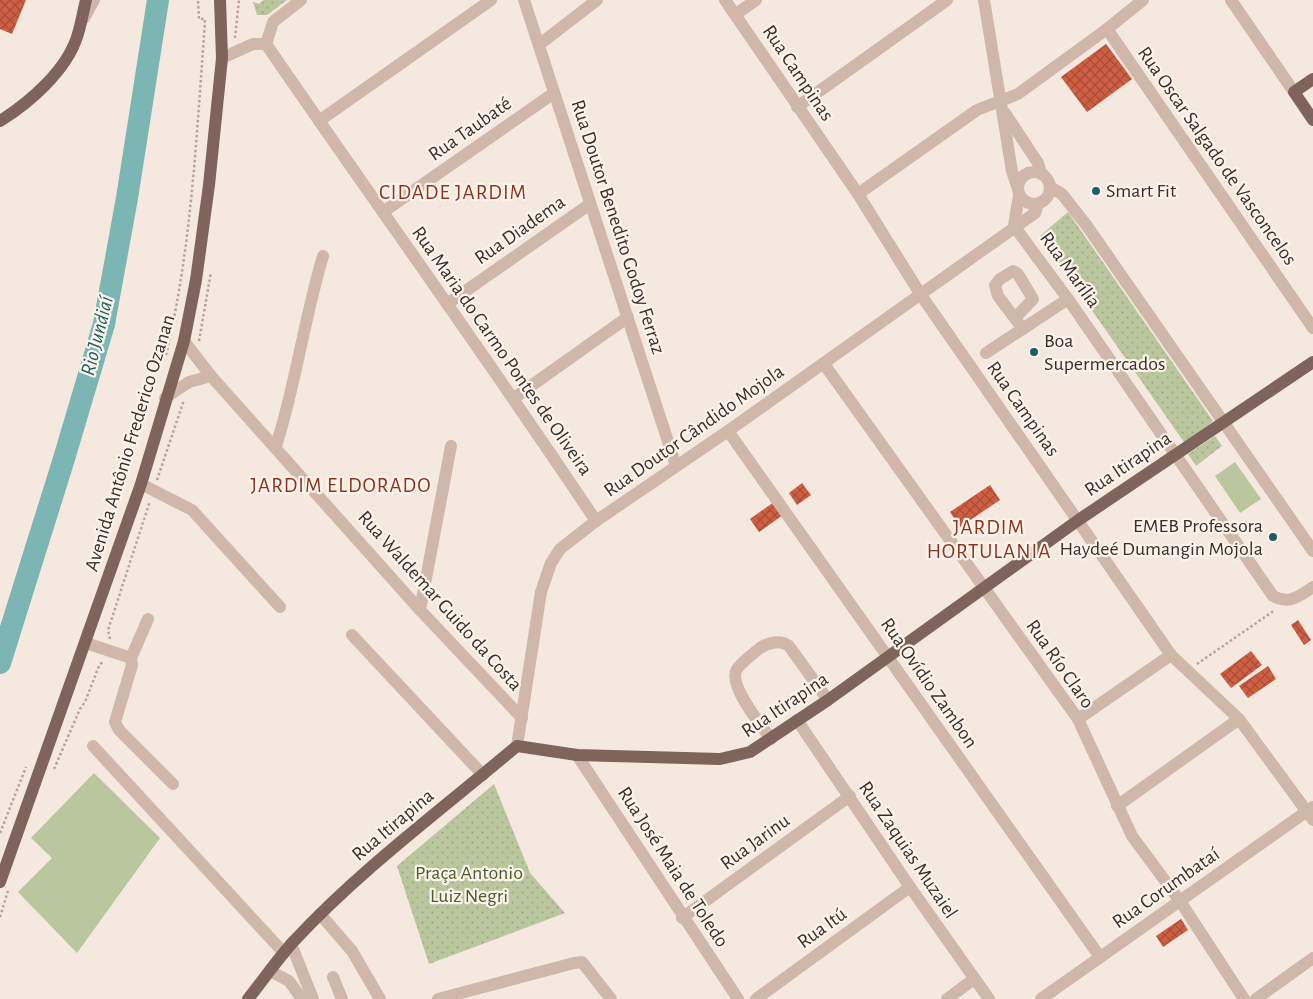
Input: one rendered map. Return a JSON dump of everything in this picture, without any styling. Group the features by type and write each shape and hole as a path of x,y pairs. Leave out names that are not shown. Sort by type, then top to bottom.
{"main road":[{"path":"0,121 51,79 67,58 76,39 86,0"},
{"name":"Avenida Antônio Frederico Ozanan","path":"0,882 141,484 165,398 184,341 196,280 222,58 220,0"},
{"path":"1313,79 1294,92 1313,120"},
{"name":"Rua Itirapina","path":"248,999 288,948 320,914 381,858 517,746 577,755 720,759 750,752 828,700 1077,521 1313,362"}],"street":[{"path":"80,24 94,0"},
{"path":"222,58 253,44 266,44 273,22 301,0"},
{"path":"319,121 491,0"},
{"name":"Rua Doutor Benedito Godoy Ferraz","path":"524,0 540,44 554,93 676,466"},
{"path":"540,44 597,0"},
{"name":"Rua Campinas","path":"725,0 858,194 921,295 1171,655 1239,719 1311,813"},
{"path":"736,14 756,0"},
{"path":"797,107 947,0"},
{"path":"984,0 1012,171 1018,190 1025,202 1038,204"},
{"path":"858,194 977,110 1002,105 1107,29 1143,0"},
{"path":"1231,0 1294,92"},
{"name":"Rua Oscar Salgado de Vasconcelos","path":"1107,29 1313,328"},
{"name":"Rua Maria do Carmo Pontes de Oliveira","path":"266,44 514,398 596,521"},
{"name":"Rua Taubaté","path":"383,212 554,93"},
{"path":"1002,105 1038,163 1041,173 1048,179 1050,187 1062,194 1087,226 1313,551"},
{"path":"1014,226 1018,190 1026,173 1041,173"},
{"name":"Rua Doutor Cândido Mojola","path":"517,746 530,678 537,615 545,579 560,549 596,521 824,364 1014,226 1035,213 1038,204 1045,200 1050,187"},
{"name":"Rua Diadema","path":"447,304 590,204"},
{"name":"Rua Marília","path":"1014,226 1068,299 1273,596 1289,601"},
{"path":"276,446 286,414 314,284 323,256"},
{"path":"986,353 1068,299"},
{"path":"514,398 628,317"},
{"path":"1015,318 1022,329"},
{"name":"Rua Waldemar Guido da Costa","path":"184,341 211,376 276,446 420,610 522,718"},
{"name":"Rua Río Claro","path":"824,364 982,588 1078,719 1132,836 1180,902 1244,999"},
{"path":"165,398 189,382 211,376"},
{"name":"Rua Ovídio Zambon","path":"728,431 1100,957"},
{"path":"420,610 451,446"},
{"path":"141,484 192,510 280,608"},
{"path":"1289,601 1313,587"},
{"path":"148,619 131,658 132,664 115,722 120,730 173,784"},
{"path":"352,635 483,775"},
{"path":"771,739 740,694 735,678 737,669 762,647 784,642 789,646 828,700"},
{"path":"86,643 131,658"},
{"path":"1078,719 1171,655"},
{"path":"1117,806 1239,719"},
{"name":"Rua Zaquias Muzaiel","path":"798,720 910,888 989,999"},
{"path":"93,746 288,948 313,999"},
{"name":"Rua José Maia de Toledo","path":"577,755 682,918 738,999"},
{"name":"Rua Jarinu","path":"682,918 850,796"},
{"name":"Rua Corumbataí","path":"1041,999 1311,813"},
{"name":"Rua Itú","path":"756,999 910,888"},
{"path":"320,914 352,951 380,999"},
{"path":"1256,999 1313,958"},
{"path":"438,999 574,962 582,962 611,999"},
{"path":"270,970 289,981 302,999"},
{"path":"333,977 342,999"},
{"path":"947,999 974,979"}],"path":[{"path":"165,358 176,313 188,237 205,19 199,19 198,0"},
{"path":"1188,670 1289,601"},
{"path":"0,833 27,764"}],"green space":[{"path":"264,0 287,0 267,15 257,15 253,2 259,4"},
{"path":"1068,212 1213,421 1186,445 1040,236"},
{"path":"1215,436 1222,446 1196,466 1188,454"},
{"path":"1235,462 1261,499 1240,513 1215,476"},
{"path":"94,773 160,838 77,953 18,892 52,858 31,838"},
{"name":"Praça Antonio Luiz Negri","path":"494,784 530,873 565,913 429,964 397,866"}],"building":[{"path":"0,0 26,0 12,34 0,29"},
{"path":"1106,44 1132,79 1087,112 1061,77"},
{"path":"802,483 811,495 797,505 789,493"},
{"path":"990,485 1000,500 960,527 950,512"},
{"path":"774,502 783,515 759,532 750,519"},
{"path":"1298,620 1311,640 1304,645 1291,625"},
{"path":"1251,651 1262,665 1231,688 1220,674"},
{"path":"1268,666 1276,679 1248,698 1239,686"},
{"path":"1181,919 1188,930 1163,947 1156,936"}],"waterway":[{"name":"Rio Jundiaí","path":"0,663 104,324 127,198 158,0"}],"place":[{"name":"Smart Fit","path":"1096,191"},
{"name":"Boa Supermercados","path":"1034,352"},
{"name":"EMEB Professora Haydeé Dumangin Mojola","path":"1273,537"}],"district":[{"name":"CIDADE JARDIM","path":"453,192"},
{"name":"JARDIM ELDORADO","path":"341,485"},
{"name":"JARDIM HORTULANIA","path":"989,539"}]}
